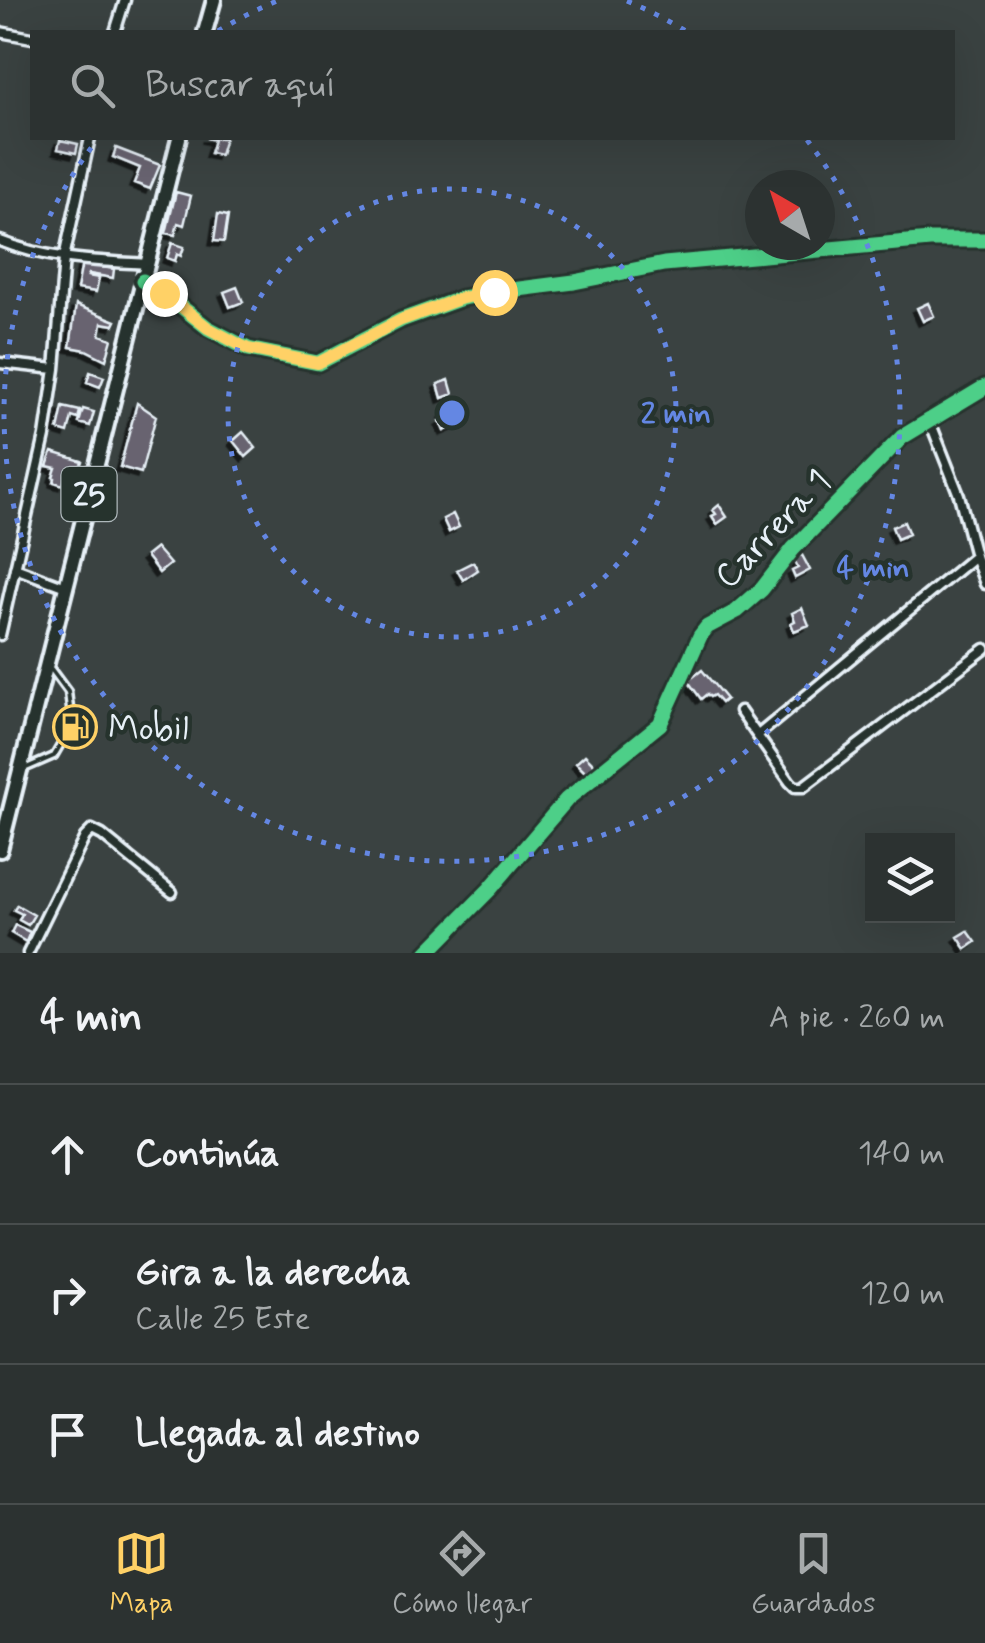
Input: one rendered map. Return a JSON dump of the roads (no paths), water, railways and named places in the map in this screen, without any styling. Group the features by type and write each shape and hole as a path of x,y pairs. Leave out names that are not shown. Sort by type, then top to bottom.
{"highway":[{"path":"206,30 214,0"},
{"name":"25","path":"0,850 178,140"}],"street":[{"path":"116,30 125,0"},
{"path":"0,32 30,38"},
{"path":"0,635 45,436 64,258 90,140"},
{"path":"143,281 208,328 248,349 318,363 401,320 462,298 494,292 574,282 664,264 930,240 985,240"},
{"path":"0,241 64,258 147,264"},
{"path":"0,363 55,369"},
{"name":"Carrera 1","path":"427,953 490,889 567,798 660,724 707,627 762,590 794,549 902,437 985,387"},
{"path":"929,419 959,495 985,584"},
{"path":"758,734 975,556"},
{"path":"15,568 66,587"},
{"path":"740,711 790,782 803,787 985,649"},
{"path":"28,953 85,836 92,830 172,892"}],"lane":[{"path":"20,771 54,756 72,725 68,692 47,663"}],"place":[{"name":"Mobil","path":"75,727"}]}
